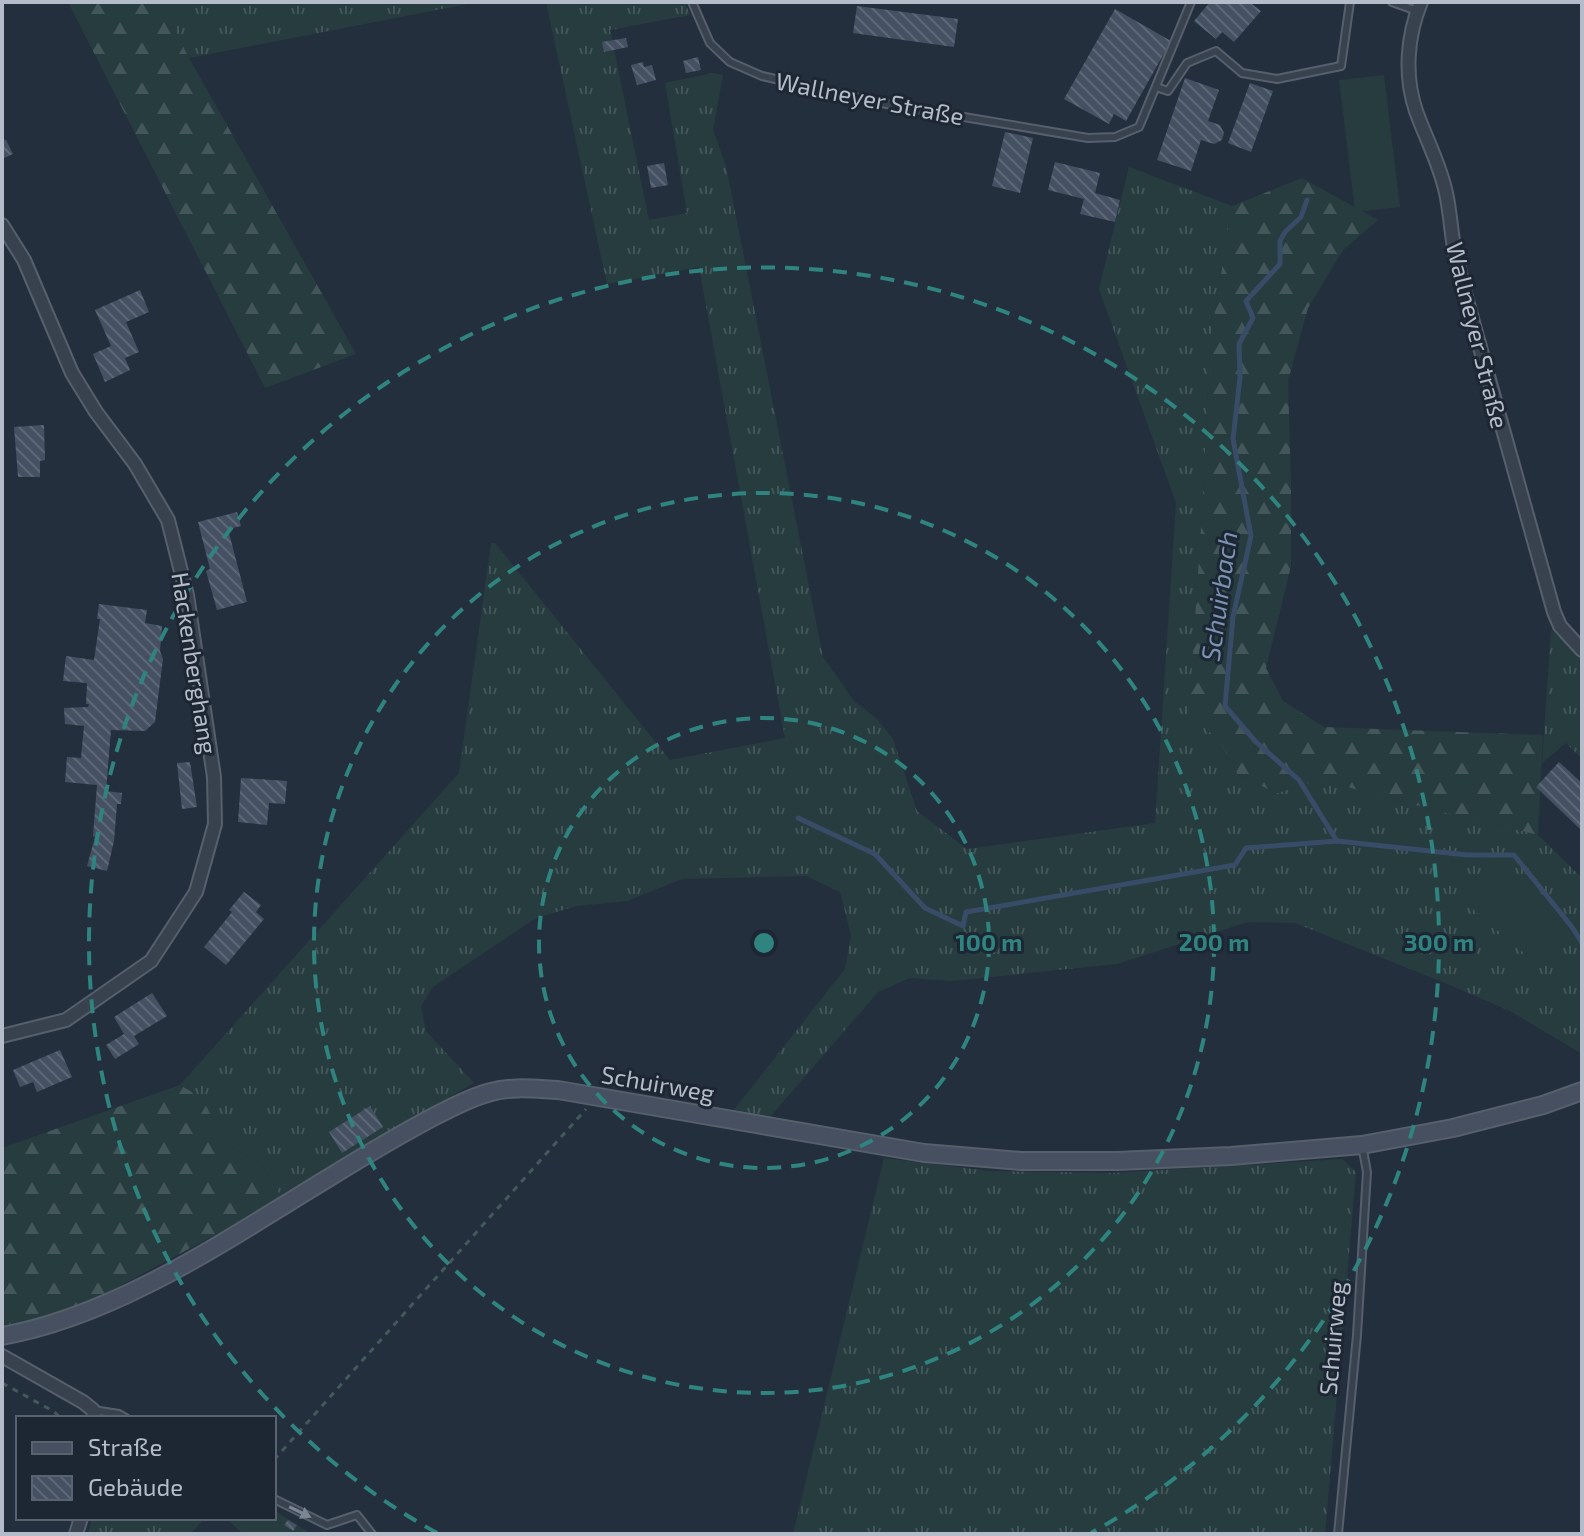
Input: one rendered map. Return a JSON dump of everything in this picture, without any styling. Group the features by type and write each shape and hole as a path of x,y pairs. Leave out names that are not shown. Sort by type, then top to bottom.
{"main road":[{"name":"Schuirweg","path":"2,1336 71,1319 127,1294 405,1132 461,1103 491,1092 519,1088 558,1090 924,1153 1021,1161 1117,1161 1231,1156 1362,1145 1453,1128 1543,1105 1582,1091"}],"street":[{"name":"Wallneyer Straße","path":"1419,6 1409,60 1409,82 1416,110 1446,193 1464,290 1554,612 1560,626 1582,650"},
{"name":"Hackenberghang","path":"2,225 24,260 72,373 96,412 135,464 168,520 187,595 214,777 215,824 196,892 151,961 66,1020 2,1036"},
{"path":"2,1356 83,1402 94,1414"}],"lane":[{"name":"Wallneyer Straße","path":"692,2 710,43 730,62 762,76 881,103 1088,138 1115,137 1139,127 1191,2"},
{"path":"1156,87 1168,91 1187,63 1216,51 1242,73 1277,79 1341,66 1350,2"},
{"name":"Wallneyer Straße","path":"1392,2 1419,6"},
{"name":"Schuirweg","path":"1338,1534 1360,1290 1367,1172 1362,1145"},
{"path":"94,1414 122,1416"},
{"path":"276,1500 327,1525 357,1515 372,1534"}],"path":[{"path":"276,1458 597,1097"},
{"path":"2,1383 59,1416"}],"green space":[{"path":"68,2 161,2 189,58 356,354 265,388"},
{"path":"161,2 478,2 189,58"},
{"path":"546,2 685,2 690,15 610,30 649,220 687,213 665,83 713,73 723,75 713,130 726,166 823,657 854,701 876,718 893,739 917,811 967,849 1155,823 1176,503 1099,289 1129,167 1232,206 1210,343 1190,715 1219,740 1238,775 1277,793 1322,779 1374,795 1538,835 1582,878 1582,1054 1510,1011 1295,923 1248,922 1117,964 951,981 910,978 878,992 770,1117 733,1111 845,969 851,935 840,892 806,876 682,879 627,901 577,906 536,918 433,987 421,1006 426,1031 474,1083 280,1195 262,1165 226,1144 202,1098 180,1085 459,773 491,543 495,543 670,760 785,738 699,267 607,284"},
{"path":"1384,75 1400,207 1355,212 1339,80"},
{"path":"1302,178 1378,220 1343,250 1308,308 1288,381 1291,566 1266,668 1283,701 1324,727 1543,735 1538,835 1374,795 1322,779 1277,793 1238,775 1219,740 1189,715 1210,343 1232,206"},
{"path":"1551,630 1582,658 1582,759 1566,743 1542,763"},
{"path":"1490,861 1562,923 1531,959 1459,897"},
{"path":"180,1085 202,1098 226,1144 262,1165 285,1204 209,1238 105,1294 37,1320 2,1325 2,1148"},
{"path":"884,1158 989,1171 1113,1173 1342,1159 1356,1172 1325,1534 793,1534"},
{"path":"276,1511 311,1534 243,1534 229,1521 276,1520"},
{"path":"92,1520 203,1520 190,1534 88,1534"}],"building":[{"path":"1210,2 1249,2 1261,11 1234,42 1222,32 1216,39 1194,21"},
{"path":"857,6 958,19 954,47 853,33"},
{"path":"1115,9 1171,41 1126,121 1114,114 1109,124 1064,99"},
{"path":"626,38 628,47 604,52 602,42"},
{"path":"698,57 701,70 686,73 683,61"},
{"path":"643,62 644,67 652,65 656,80 637,85 631,65"},
{"path":"1185,78 1219,90 1208,121 1220,125 1224,133 1222,140 1214,144 1201,140 1191,171 1157,160"},
{"path":"1250,83 1273,91 1251,152 1228,143"},
{"path":"1005,132 1033,138 1020,193 992,186"},
{"path":"2,139 6,140 13,154 2,159"},
{"path":"1055,162 1100,173 1095,193 1120,200 1115,222 1080,214 1084,199 1048,190"},
{"path":"664,163 668,185 651,188 647,166"},
{"path":"140,290 149,312 126,322 139,352 125,358 130,370 105,382 93,354 111,346 95,310"},
{"path":"44,425 45,460 40,461 40,477 18,477 14,427"},
{"path":"237,512 241,526 228,529 247,602 217,610 206,571 210,569 198,522"},
{"path":"99,604 147,610 145,623 162,626 160,651 163,659 155,722 145,731 111,730 106,791 122,793 121,804 117,804 114,841 107,871 87,866 95,837 97,785 65,782 67,757 81,758 84,726 65,724 64,708 88,707 89,704 86,704 87,683 63,681 66,656 94,660"},
{"path":"190,762 197,807 182,809 177,763"},
{"path":"1559,762 1582,783 1582,831 1536,787"},
{"path":"241,778 287,781 285,804 269,803 267,825 238,822"},
{"path":"244,892 261,905 256,912 264,919 226,965 204,947"},
{"path":"152,993 167,1016 134,1036 139,1044 115,1059 106,1045 124,1034 114,1017"},
{"path":"60,1050 72,1077 37,1092 33,1082 20,1087 13,1070"},
{"path":"370,1106 383,1127 342,1153 329,1132"},
{"path":"288,1520 297,1525 293,1531 284,1525"}],"waterway":[{"name":"Schuirbach","path":"1307,200 1301,217 1280,241 1280,264 1246,301 1253,318 1239,344 1240,378 1233,439 1251,536 1233,617 1225,706 1256,742 1299,780 1337,841"},
{"name":"Schuirbach","path":"798,818 875,854 925,908 963,926 966,912 1235,865 1246,848 1337,841 1467,855 1514,855 1582,943"}]}
